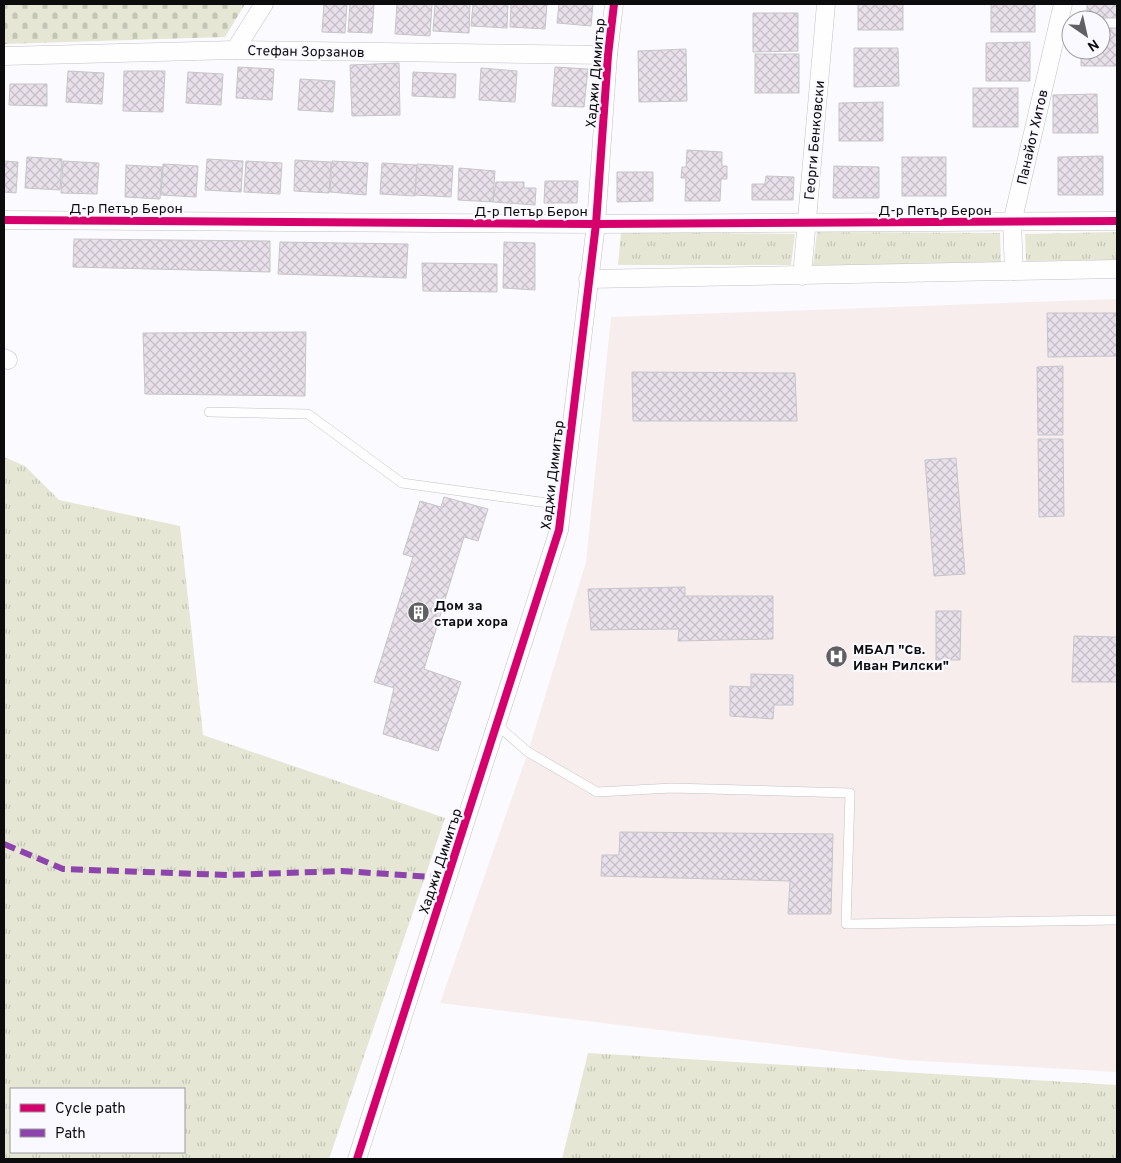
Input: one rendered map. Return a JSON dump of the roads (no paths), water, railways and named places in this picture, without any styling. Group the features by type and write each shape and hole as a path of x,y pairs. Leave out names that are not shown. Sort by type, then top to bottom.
{"street":[{"path":"235,50 264,4"},
{"name":"Хаджи Димитър","path":"357,1159 560,530 588,279 596,224 608,55 614,4"},
{"name":"Георги Бенковски","path":"802,276 826,4"},
{"name":"Панайот Хитов","path":"1014,271 1012,223 1063,4"},
{"name":"Стефан Зорзанов","path":"4,56 235,50 608,55"},
{"name":"Д-р Петър Берон","path":"4,220 596,224 1117,221"},
{"path":"588,279 1117,269"}],"lane":[{"path":"209,412 308,414 402,483 562,504"},
{"path":"497,725 528,752 597,792 672,788 850,793 846,924 1117,920"}],"place":[{"name":"Дом за стари хора","path":"418,613"},
{"name":"МБАЛ \"Св. Иван Рилски\"","path":"837,657"}]}
